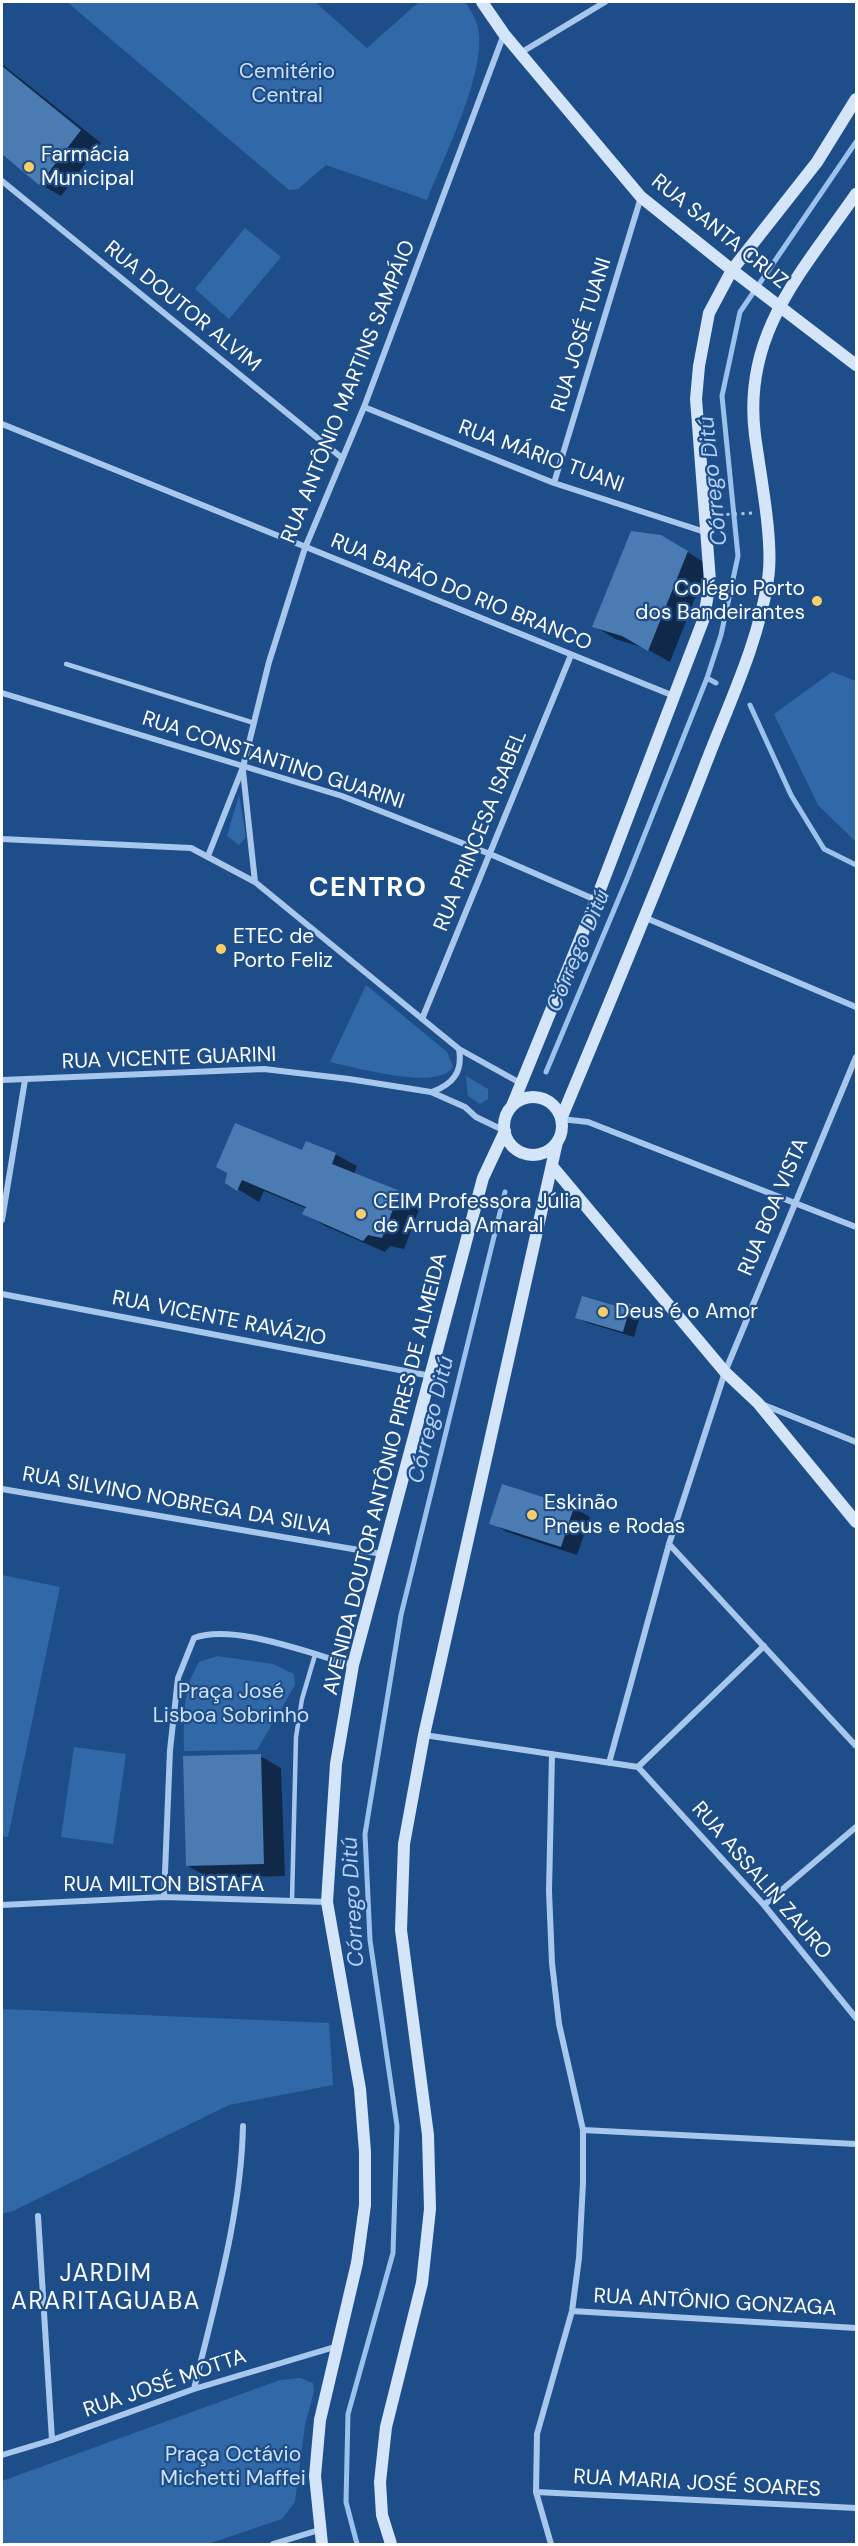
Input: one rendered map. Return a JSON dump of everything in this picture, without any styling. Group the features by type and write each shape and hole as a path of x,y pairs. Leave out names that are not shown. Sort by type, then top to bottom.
{"main road":[{"name":"RUA SANTA CRUZ","path":"482,2 504,34 522,52 641,197 780,308 856,365"},
{"path":"557,1142 546,1152 527,1154 511,1145 505,1131 505,1119 522,1084 596,900 704,618 710,581 708,533 696,432 698,377 710,313 736,273 817,162 856,99"},
{"path":"561,1119 646,918 749,651 769,578 767,534 753,421 753,381 759,353 789,290 856,194"},
{"path":"391,2544 382,2515 380,2482 386,2427 422,2283 430,2209 428,2135 401,1930 404,1844 424,1735 557,1142 562,1129 557,1110 542,1099 523,1099 512,1106"},
{"name":"AVENIDA DOUTOR ANTÔNIO PIRES DE ALMEIDA","path":"322,2544 315,2476 320,2420 357,2263 365,2205 365,2152 360,2089 327,1902 336,1764 353,1665 483,1178 505,1131"},
{"path":"552,1166 725,1372 758,1403 856,1522"}],"street":[{"path":"522,52 605,2"},
{"name":"RUA ANTÔNIO MARTINS SAMPÁIO","path":"243,767 269,662 304,548 364,407 504,34"},
{"name":"RUA DOUTOR ALVIM","path":"2,181 342,458"},
{"name":"RUA JOSÉ TUANI","path":"554,483 641,197"},
{"name":"RUA MÁRIO TUANI","path":"364,407 554,483 708,533"},
{"name":"RUA BARÃO DO RIO BRANCO","path":"2,424 304,548 675,696"},
{"name":"RUA PRINCESA ISABEL","path":"422,1019 571,655"},
{"name":"RUA CONSTANTINO GUARINI","path":"2,693 342,796 490,854 596,900"},
{"path":"208,856 243,767"},
{"path":"243,767 255,882"},
{"path":"2,839 191,848 208,856 255,882 459,1049 522,1084"},
{"path":"646,918 856,1007"},
{"path":"431,1092 452,1082 458,1072 459,1049"},
{"name":"RUA BOA VISTA","path":"609,1763 669,1544 725,1372 794,1201 856,1057"},
{"name":"RUA VICENTE GUARINI","path":"2,1080 264,1069 348,1078 431,1092 465,1107 476,1117 505,1131"},
{"path":"2,1220 25,1080"},
{"path":"561,1119 588,1122 856,1227"},
{"name":"RUA VICENTE RAVÁZIO","path":"2,1294 431,1376"},
{"path":"758,1403 856,1442"},
{"name":"RUA SILVINO NOBREGA DA SILVA","path":"2,1489 383,1554"},
{"path":"669,1544 856,1746"},
{"path":"164,1897 170,1750 178,1678 194,1638 209,1633 236,1634 353,1665"},
{"path":"424,1735 638,1767 764,1646"},
{"path":"551,2544 536,2492 537,2434 572,2311 579,2259 583,2130 559,2024 552,1963 549,1891 552,1754"},
{"name":"RUA ASSALIN ZAURO","path":"638,1767 764,1905 856,2018"},
{"path":"764,1905 856,1827"},
{"name":"RUA MILTON BISTAFA","path":"2,1905 164,1897 327,1902"},
{"path":"194,2389 234,2218 242,2168 243,2126"},
{"path":"583,2130 856,2144"},
{"path":"38,2216 52,2440"},
{"name":"RUA ANTÔNIO GONZAGA","path":"572,2311 856,2328"},
{"name":"RUA JOSÉ MOTTA","path":"2,2455 52,2440 194,2389 339,2346"},
{"name":"RUA MARIA JOSÉ SOARES","path":"536,2492 856,2508"},
{"path":"273,2544 320,2530"}],"lane":[{"path":"66,664 254,723"},
{"path":"292,1901 296,1737 302,1699 315,1655"}],"path":[{"path":"718,515 743,514"}],"green space":[{"name":"Cemitério Central","path":"67,2 315,2 367,48 419,2 465,2 477,26 479,53 461,118 427,200 326,165 298,189 289,190"},
{"path":"245,228 281,257 229,319 195,289"},
{"path":"832,672 856,681 856,842 818,805 774,714"},
{"path":"239,795 246,837 239,845 227,836"},
{"path":"366,985 447,1052 453,1066 446,1073 432,1077 396,1076 330,1062"},
{"path":"466,1076 488,1089 488,1099 480,1104 468,1096"},
{"path":"2,1575 60,1587 8,1837 2,1836"},
{"name":"Praça José Lisboa Sobrinho","path":"217,1656 273,1664 294,1674 295,1685 257,1750 184,1751 185,1705 189,1683 199,1662"},
{"path":"74,1747 126,1754 113,1844 61,1837"},
{"path":"2,2009 329,2023 333,2085 229,2105 13,2211 2,2214"},
{"name":"Praça Octávio Michetti Maffei","path":"300,2378 313,2383 314,2392 305,2425 295,2502 282,2519 208,2544 2,2544 2,2481 280,2380"}],"building":[{"path":"2,66 81,130 39,185 2,154"},
{"path":"631,531 661,535 688,551 648,651 622,636 592,627"},
{"path":"235,1123 302,1150 306,1141 336,1153 332,1164 400,1191 382,1238 368,1235 363,1241 302,1214 306,1207 242,1180 237,1191 225,1183 227,1173 216,1167"},
{"name":"Deus é o Amor","path":"582,1296 616,1306 619,1302 631,1304 623,1332 575,1318"},
{"name":"Eskinão Pneus e Rodas","path":"502,1484 574,1507 561,1547 489,1524"},
{"path":"261,1754 264,1864 186,1866 183,1756"}],"waterway":[{"name":"Córrego Ditú","path":"546,1072 627,879 707,678 721,635 738,556 722,396 740,312 856,142"},
{"path":"707,678 716,683"},
{"path":"750,705 791,795 824,849 856,865"},
{"name":"Córrego Ditú","path":"357,2544 346,2502 348,2414 393,2253 397,2126 370,1940 365,1834 401,1615 505,1192"}],"place":[{"name":"Farmácia Municipal","path":"29,167"},
{"name":"Colégio Porto dos Bandeirantes","path":"817,601"},
{"name":"ETEC de Porto Feliz","path":"221,949"},
{"name":"CEIM Professora Júlia de Arruda Amaral","path":"361,1214"},
{"name":"Deus é o Amor","path":"603,1312"},
{"name":"Eskinão Pneus e Rodas","path":"532,1515"}],"district":[{"name":"CENTRO","path":"368,889"},
{"name":"JARDIM ARARITAGUABA","path":"106,2289"}]}
